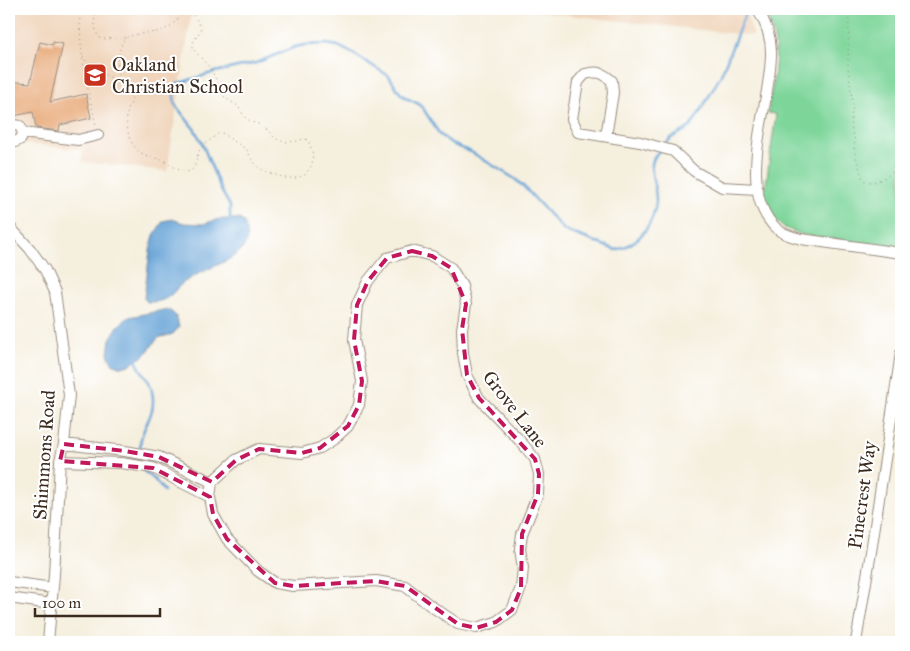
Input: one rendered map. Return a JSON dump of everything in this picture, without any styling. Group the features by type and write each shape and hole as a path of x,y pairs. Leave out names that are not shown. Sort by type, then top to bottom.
{"street":[{"path":"758,9 768,33 771,51 757,148 756,189 763,213 778,230 788,235 810,241 901,253"},
{"path":"606,136 613,93 612,81 603,73 585,74 578,82 572,119 578,132 640,142 673,151 694,171 722,187 756,189"},
{"path":"9,124 20,126 23,133 21,139 15,142 9,141"},
{"path":"23,133 78,140 98,135"},
{"name":"Shimmons Road","path":"9,226 30,249 45,270 55,292 69,396 64,444 60,461 48,642"},
{"name":"Grove Lane","path":"412,251 432,256 451,268 462,286 466,304 462,329 463,353 467,375 479,398 522,443 534,459 539,474 538,494 522,534 520,549 523,568 521,588 512,610 496,622 476,628 458,624 405,586 376,581 293,586 275,583 258,571 227,539 213,514 210,497 212,482 236,460 259,450 302,453 320,448 334,439 348,426 359,405 362,381 354,340 357,305 368,281 387,258 412,251"},
{"name":"Pinecrest Way","path":"856,642 901,353"},
{"path":"64,444 159,457 212,482"},
{"path":"60,461 121,463 153,468 210,497"},
{"path":"9,582 53,588"},
{"path":"9,598 51,604"}],"path":[{"path":"80,9 82,54 98,135"},
{"path":"95,9 97,34 99,38 105,39 125,38 159,32 167,29 184,9 188,10 195,17 201,29 193,42 193,50 211,69 225,98 238,106 244,116 251,122 262,125 276,139 284,142 308,140 313,154 312,165 305,175 296,178 285,178 264,171 256,165 248,150 220,133 200,150 196,157 194,168 189,171 180,171 164,161 140,152 133,144 127,128 126,116 132,95 131,89 121,80 117,70 125,38"},
{"path":"849,9 848,68 853,107 851,119 852,132 855,140 854,150 863,180 876,182 901,168"},
{"path":"82,54 88,65 93,69 125,84"}],"highlighted area":[{"path":"412,251 432,256 451,268 466,304 462,329 467,375 479,398 535,459 539,474 538,494 522,534 521,588 512,610 496,622 476,628 458,624 405,586 376,581 293,586 275,583 227,539 213,514 210,497 153,468 60,461 64,444 125,451 159,457 212,482 236,460 259,449 302,453 320,448 348,426 359,405 362,381 354,340 357,305 368,281 387,258"}],"shaded area":[{"name":"Oakland Christian School","path":"9,9 192,9 167,171 82,162 83,150 9,142"},
{"path":"516,9 743,9 754,36"}],"green space":[{"path":"763,9 901,9 901,248 803,235 785,228 771,215 764,198 776,114 768,113 776,59 774,37"}],"water":[{"path":"172,219 184,223 203,224 219,219 239,219 244,222 247,235 246,242 243,248 232,258 186,281 166,298 147,302 144,298 150,250 154,235 163,221"},
{"path":"168,309 176,316 179,327 173,334 158,338 145,355 129,365 122,367 112,363 108,354 110,339 118,326 129,317"}],"building":[{"path":"40,42 53,45 53,42 63,44 50,102 86,94 91,118 60,125 59,131 36,128 33,112 9,117 9,81 30,83"}],"waterway":[{"path":"665,145 671,138 690,127 700,112 721,75 747,9"},
{"path":"230,222 230,206 195,130 176,106 174,90 177,84 215,72 256,63 304,45 327,44 338,46 389,76 400,93 419,104 440,135 454,145 471,152 515,179 564,230 616,250 636,241 645,231 652,218 656,202 652,163 659,151"},
{"path":"136,359 150,385 153,400 151,415 142,435 141,451"},
{"path":"143,469 164,491"}],"place":[{"name":"Oakland Christian School","path":"95,75"}]}
